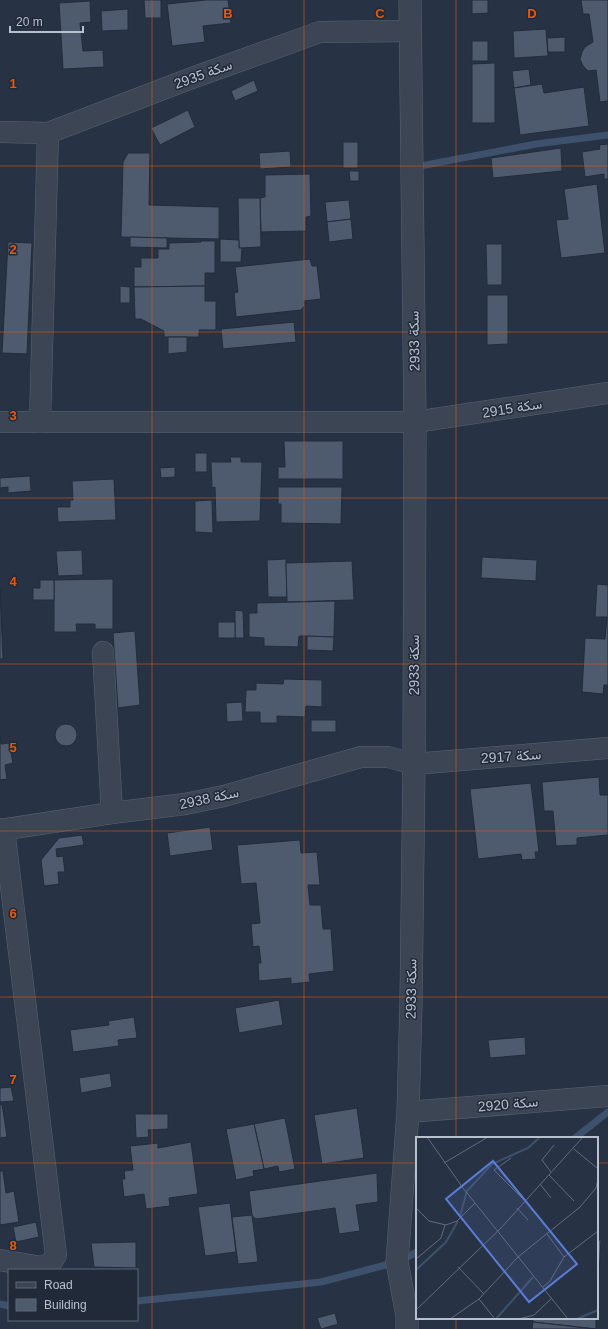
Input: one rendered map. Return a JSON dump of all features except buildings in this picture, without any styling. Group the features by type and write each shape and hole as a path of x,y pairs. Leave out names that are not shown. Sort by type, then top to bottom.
{"street":[{"name":"سكة 2933","path":"407,1329 408,1316 397,1262 408,1112 414,764 415,422 410,0"},
{"name":"سكة 2935","path":"0,132 48,133 192,78 320,32 410,31"},
{"path":"40,422 48,133"},
{"name":"سكة 2915","path":"0,422 415,422 608,393"},
{"path":"103,652 112,813"},
{"name":"سكة 2917","path":"414,764 608,748"},
{"name":"سكة 2938","path":"2,830 112,813 185,804 224,796 361,757 388,757 414,764"},
{"path":"0,1260 42,1267 50,1263 56,1255 2,830"},
{"name":"سكة 2920","path":"408,1112 608,1096"}],"waterway":[{"path":"415,167 536,144 608,135"},
{"path":"576,1137 608,1112"},
{"path":"138,1301 321,1282 397,1262 416,1252"},
{"path":"0,1304 8,1306"}]}
